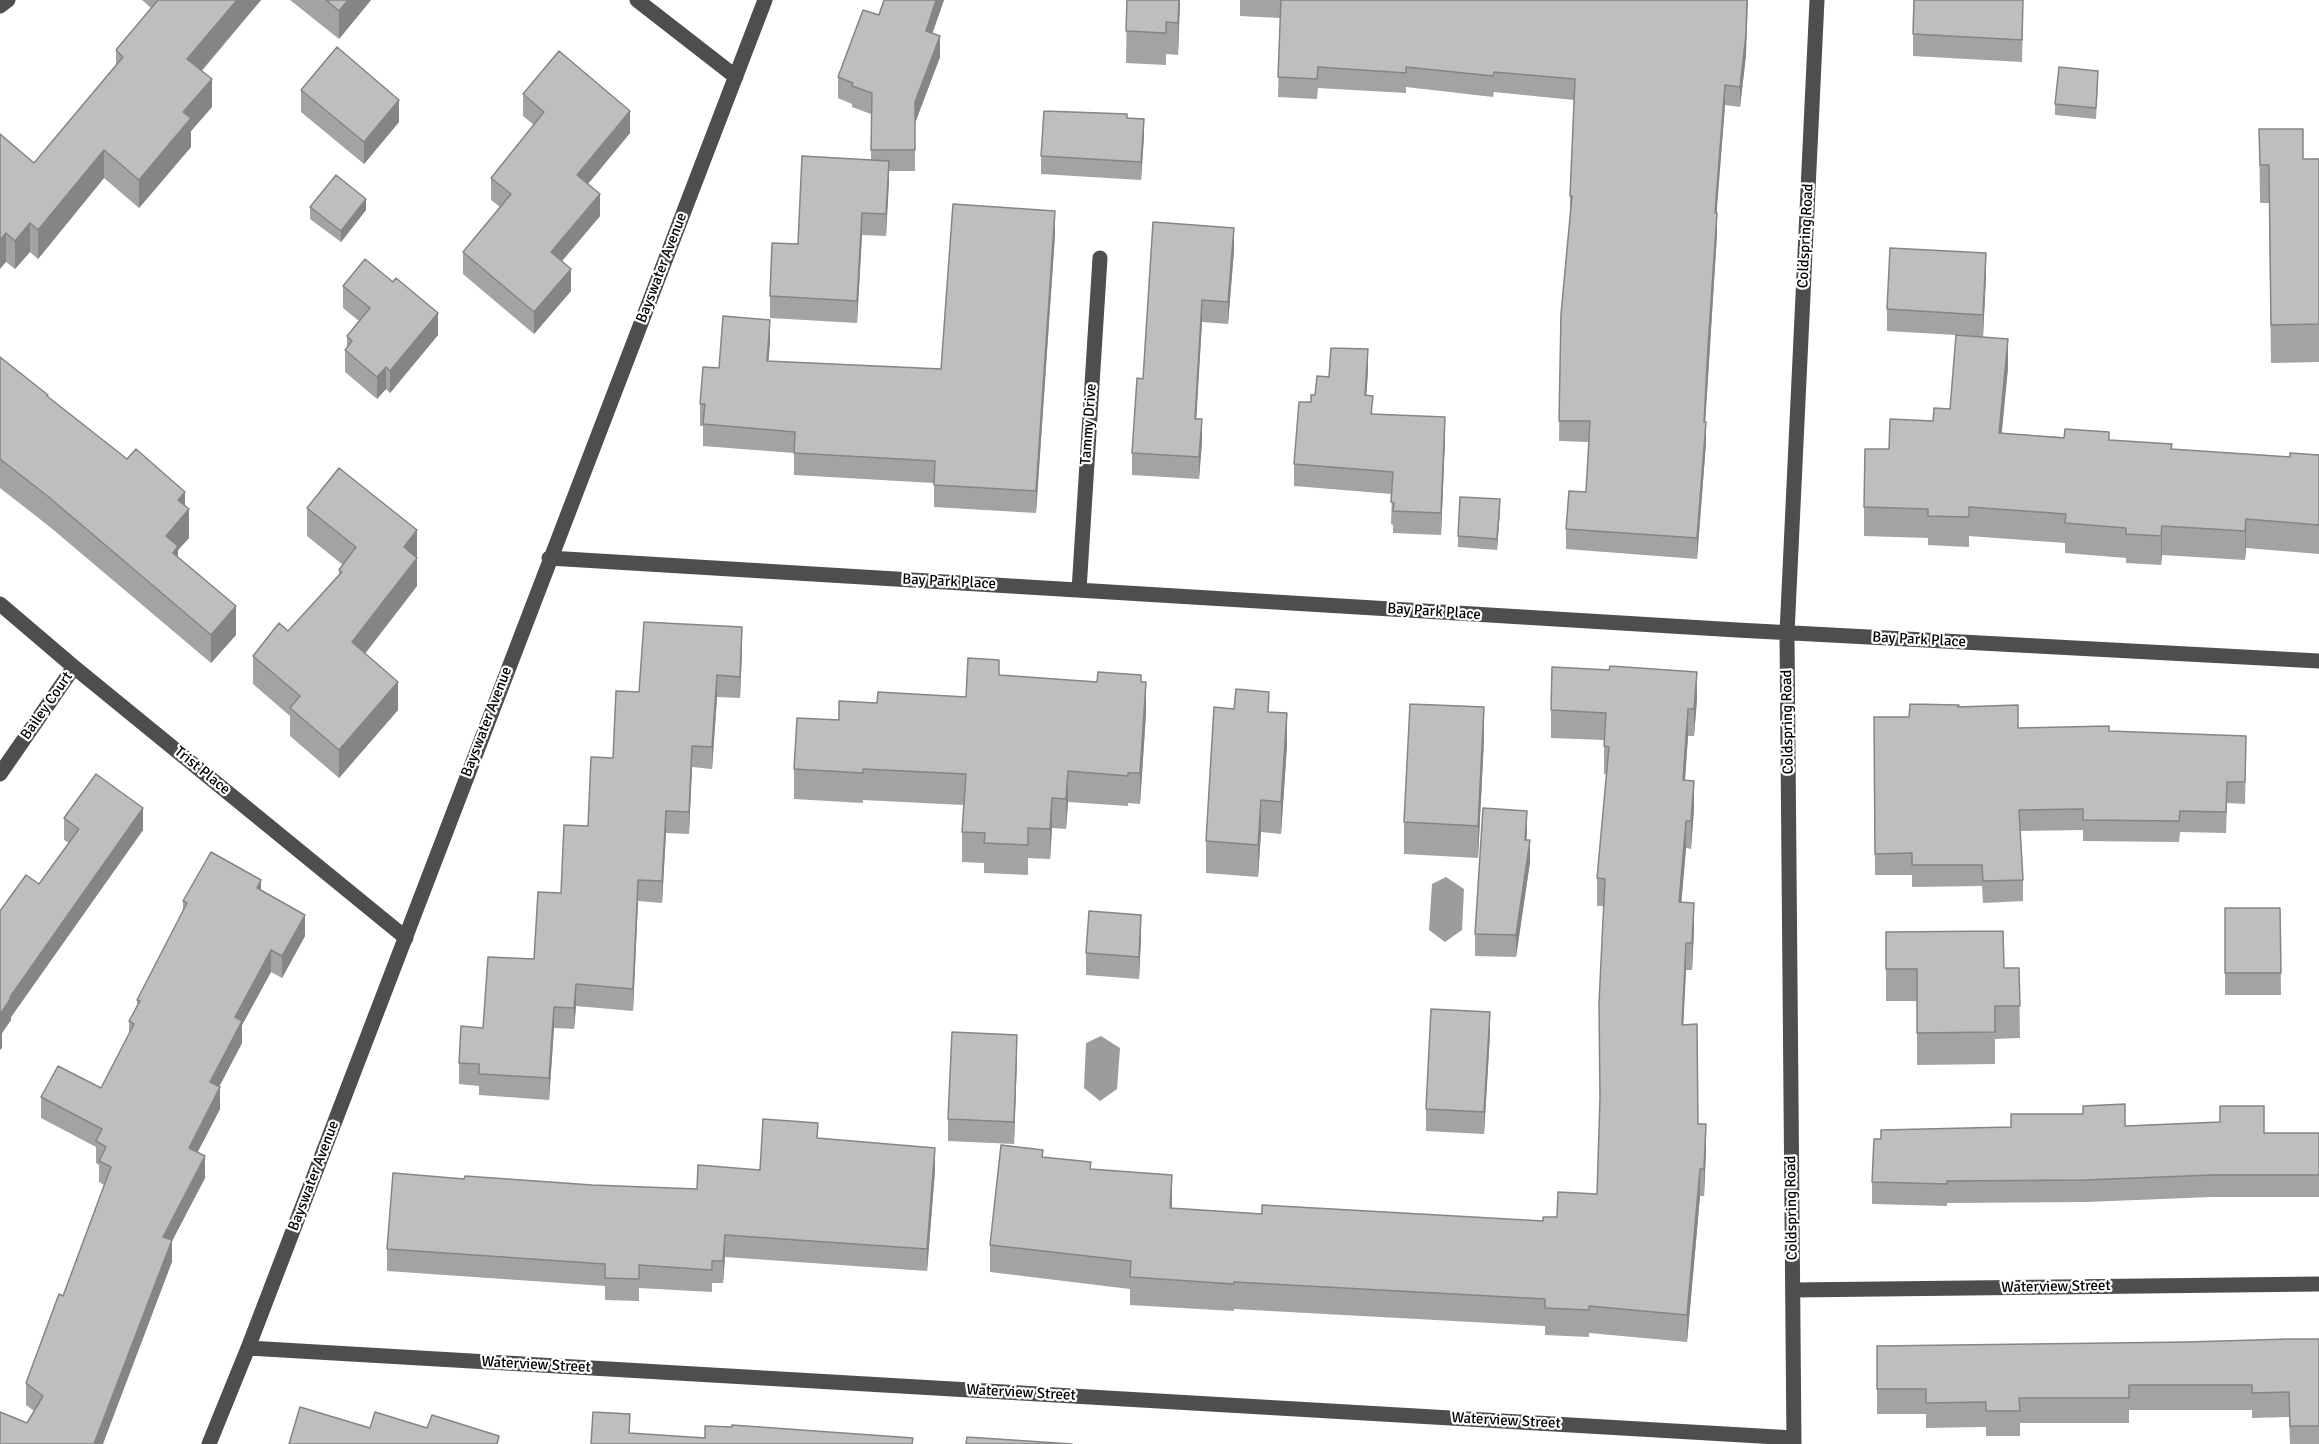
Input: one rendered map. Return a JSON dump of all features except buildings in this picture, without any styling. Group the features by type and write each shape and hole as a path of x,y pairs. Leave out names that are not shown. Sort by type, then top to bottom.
{"street":[{"path":"0,6 8,0"},
{"path":"637,0 736,76"},
{"name":"Bayswater Avenue","path":"209,1444 249,1348 549,558 765,0"},
{"name":"Coldspring Road","path":"1794,1441 1787,633 1817,0"},
{"name":"Tammy Drive","path":"1079,590 1100,258"},
{"name":"Bay Park Place","path":"549,558 1787,633 2319,661"},
{"name":"Trist Place","path":"0,604 406,938"},
{"name":"Bailey Court","path":"0,774 74,667"},
{"name":"Waterview Street","path":"1793,1290 2319,1284"},
{"name":"Waterview Street","path":"249,1348 1794,1441"}],"shaded area":[{"path":"1446,877 1464,889 1462,930 1445,942 1429,930 1432,884"},
{"path":"1101,1036 1120,1048 1117,1089 1100,1101 1084,1088 1086,1043"}]}
